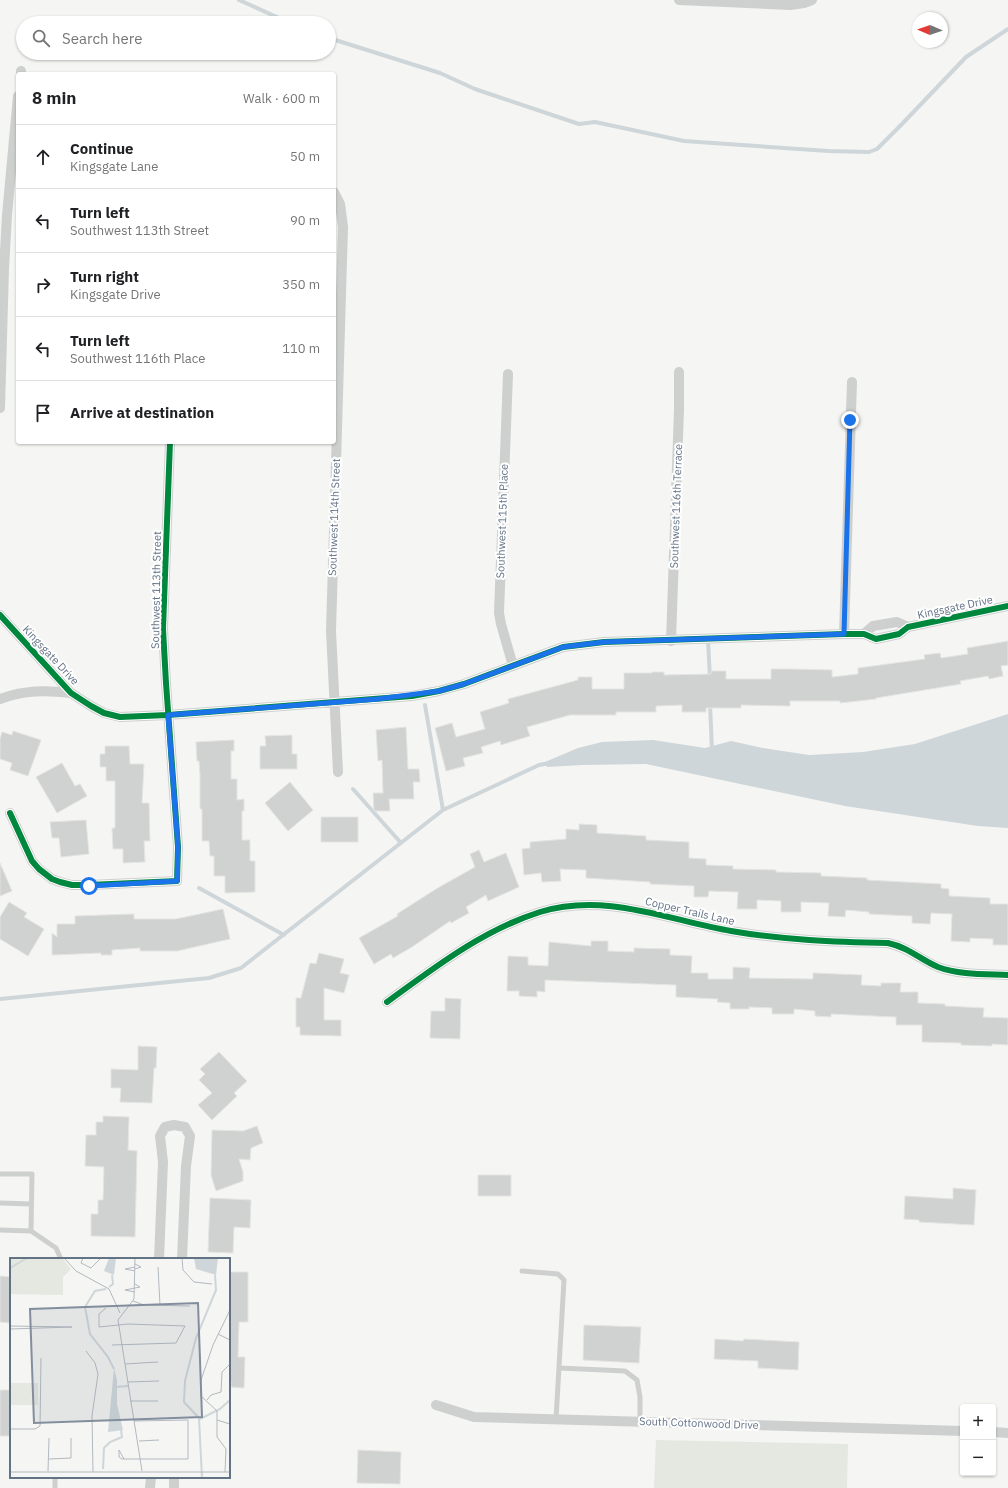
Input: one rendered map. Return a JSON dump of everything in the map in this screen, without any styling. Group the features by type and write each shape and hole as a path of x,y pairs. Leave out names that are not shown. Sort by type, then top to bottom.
{"street":[{"path":"679,0 784,5 804,3 812,0"},
{"path":"0,408 4,268 7,215 16,118"},
{"name":"Southwest 114th Street","path":"336,196 340,204 343,227 331,599 331,631 334,702 338,742 338,772"},
{"name":"Southwest 116th Terrace","path":"671,640 679,372"},
{"name":"Southwest 115th Place","path":"508,374 499,613 513,666"},
{"path":"844,634 852,382"},
{"name":"Southwest 113th Street","path":"10,813 32,861 39,869 60,882 72,885 89,886 177,881 178,847 168,715 164,629 170,444"},
{"name":"Kingsgate Drive","path":"0,615 71,693 104,713 120,716 168,715 378,699 439,691 464,684 551,650 576,644 864,634 873,626 897,622 908,627 1008,606"},
{"path":"0,700 23,692 47,691 71,693"},
{"name":"Copper Trails Lane","path":"387,1002 466,946 494,930 541,912 556,908 597,905 646,911 731,931 799,941 888,944 909,950 925,960 951,971 1008,975"},
{"path":"159,1258 163,1162 160,1136 165,1127 174,1124 185,1127 190,1136 186,1166 182,1258"},
{"name":"South Cottonwood Drive","path":"436,1405 474,1417 556,1418 960,1431"},
{"path":"996,1432 1008,1433"},
{"path":"150,1488 151,1478"}],"lane":[{"path":"0,1174 32,1174 31,1231"},
{"path":"0,1203 31,1204"},
{"path":"0,1230 31,1231 56,1248 61,1258"},
{"path":"522,1271 558,1274 564,1280 556,1418"},
{"path":"559,1368 625,1371 638,1380 640,1421"}],"shaded area":[{"path":"1008,714 1008,828 978,826 845,806 646,764 547,767 545,762 578,748 602,742 653,740 705,748 731,741 763,748 809,755 863,752 915,744"},
{"path":"656,1440 848,1444 847,1488 654,1488"}],"building":[{"path":"1008,641 1008,665 1001,666 1003,676 989,679 988,676 960,681 961,684 876,699 840,703 840,701 790,701 790,706 741,705 741,708 706,708 706,712 682,712 682,705 656,706 656,712 616,712 616,715 570,715 527,727 530,736 501,745 500,741 481,747 483,753 463,758 465,766 446,771 435,728 452,723 456,737 485,729 480,712 509,703 508,699 578,680 578,677 592,677 592,689 624,689 624,673 664,672 664,675 711,674 711,671 726,671 726,679 771,679 771,669 790,669 832,670 832,677 858,674 858,668 925,659 924,655 940,653 941,658 968,654 967,648"},
{"path":"406,727 408,769 419,769 420,782 413,782 414,799 389,799 390,811 374,811 373,793 383,793 382,760 378,761 376,730"},
{"path":"13,731 41,740 28,776 10,770 12,763 0,759 0,739 2,732 12,735"},
{"path":"292,735 292,754 297,754 297,769 260,769 260,746 266,746 265,736"},
{"path":"234,740 234,751 231,751 231,779 237,779 237,800 244,799 244,811 242,811 242,840 250,840 250,861 255,861 255,892 225,893 225,876 214,876 214,856 210,856 209,841 202,841 200,775 199,761 197,761 196,742"},
{"path":"105,746 129,746 130,764 144,764 142,803 149,803 150,841 144,841 145,862 123,863 123,849 113,849 112,828 115,828 115,781 106,781 106,767 100,767 100,754 105,754"},
{"path":"62,763 75,786 80,784 87,796 57,813 36,777"},
{"path":"290,782 313,810 288,831 265,803"},
{"path":"321,817 358,817 358,842 321,842"},
{"path":"86,820 89,854 61,857 59,838 52,838 50,822"},
{"path":"579,824 597,825 597,833 646,836 646,840 689,842 689,858 706,859 706,865 733,866 733,869 776,870 776,872 821,873 821,876 867,878 867,880 941,884 941,888 949,889 949,896 990,898 990,904 1008,904 1008,945 993,945 993,939 970,938 970,942 951,941 952,914 931,913 930,924 912,923 912,916 869,914 869,912 846,910 845,917 828,916 829,903 801,902 801,912 781,912 781,901 757,900 757,909 737,909 738,892 709,891 708,897 694,897 694,886 650,884 650,882 586,878 586,870 560,869 561,881 542,882 541,873 524,875 522,849 530,848 530,842 566,839 566,829 579,830"},
{"path":"479,850 484,862 506,853 519,887 488,901 486,895 466,907 469,913 451,923 450,921 393,958 391,954 374,964 359,938 398,916 397,914 436,889 475,867 470,854"},
{"path":"0,863 12,891 0,896"},
{"path":"9,902 27,913 24,917 44,929 28,956 0,939 0,917"},
{"path":"223,909 230,939 177,951 140,951 140,948 112,950 112,955 101,955 101,953 52,955 52,933 57,937 57,924 75,924 75,916 134,914 134,919 176,919"},
{"path":"591,941 608,941 608,951 634,952 634,948 670,949 670,955 692,956 691,973 708,973 708,979 733,979 733,967 750,968 749,978 813,979 813,973 862,975 861,985 881,986 881,983 901,983 900,992 918,992 918,1003 984,1008 983,1017 1008,1018 1008,1045 961,1045 961,1043 922,1042 922,1025 896,1025 896,1017 831,1014 831,1017 815,1016 815,1011 794,1009 794,1014 772,1014 772,1008 749,1007 749,1009 730,1009 730,1003 717,1002 718,999 676,997 676,985 545,980 545,992 537,991 537,997 519,996 519,991 507,991 508,956 528,957 528,965 548,966 549,942 591,946"},
{"path":"319,953 344,959 340,973 349,975 344,993 324,988 324,1020 341,1020 341,1036 300,1035 300,1027 296,1027 296,998 301,998 310,963 316,964"},
{"path":"445,998 461,999 460,1039 430,1038 431,1011 445,1011"},
{"path":"138,1046 157,1047 152,1103 120,1102 121,1088 111,1088 111,1069 138,1070"},
{"path":"219,1052 247,1081 234,1093 237,1096 212,1120 198,1105 212,1093 199,1080 205,1074 200,1069"},
{"path":"103,1116 129,1117 128,1150 137,1151 135,1237 91,1236 91,1214 98,1214 98,1200 103,1200 104,1167 85,1166 86,1135 96,1135 96,1122 103,1122"},
{"path":"257,1126 263,1143 251,1148 250,1160 239,1159 243,1172 243,1181 216,1191 211,1175 212,1130 243,1131"},
{"path":"478,1175 511,1175 511,1196 478,1196"},
{"path":"953,1188 976,1190 974,1225 919,1222 919,1220 904,1219 905,1196 953,1199"},
{"path":"210,1198 251,1200 250,1228 234,1227 233,1253 208,1252"},
{"path":"230,1272 248,1272 248,1322 239,1322 238,1357 245,1357 244,1388 231,1387"},
{"path":"0,1276 10,1277 10,1323 0,1322"},
{"path":"584,1325 641,1327 639,1363 583,1360"},
{"path":"715,1339 799,1342 798,1370 758,1368 758,1361 714,1359"},
{"path":"0,1390 10,1390 10,1436 0,1436"},
{"path":"358,1450 401,1452 400,1484 357,1483"}],"waterway":[{"path":"239,0 274,16"},
{"path":"336,40 440,73 475,89 579,124 595,122 684,141 828,151 869,152 877,149 966,57 1008,29"},
{"path":"708,640 710,679"},
{"path":"710,704 712,751"},
{"path":"425,705 443,810"},
{"path":"0,999 209,978 241,968 443,810 539,765 550,763"},
{"path":"353,789 401,843"},
{"path":"199,888 284,935"}],"cycle path":[{"path":"10,813 32,861 39,869 52,879 72,885 177,881 178,847 163,629 170,444"},
{"path":"0,615 71,693 104,713 120,717 168,715 412,696 464,684 563,647 604,642 844,634 864,634 876,639 899,634 908,627 1008,606"},
{"path":"387,1002 441,963 479,939 499,929 540,912 564,907 588,905 612,906 636,910 731,931 770,937 888,943 896,945 931,964 946,970 972,974 1008,975"}],"route":[{"path":"89,886 177,881 178,847 168,715 412,696 464,684 551,650 576,644 844,634 850,420"}]}
